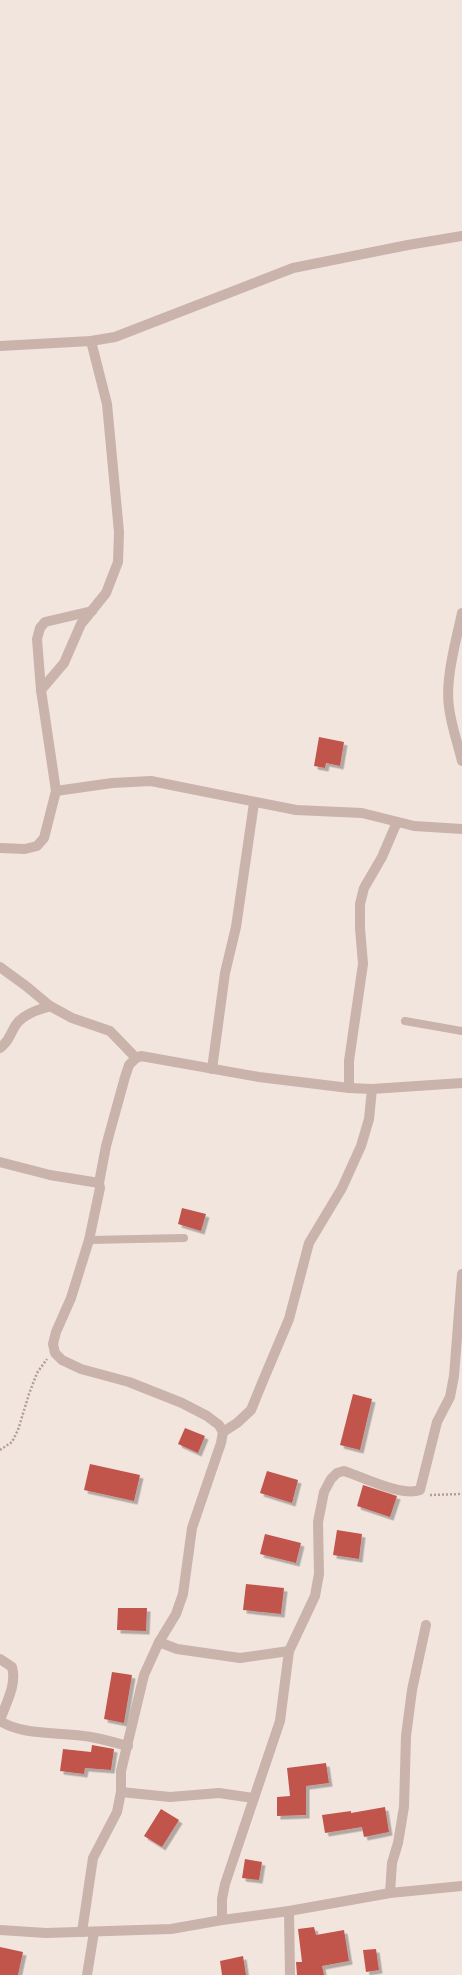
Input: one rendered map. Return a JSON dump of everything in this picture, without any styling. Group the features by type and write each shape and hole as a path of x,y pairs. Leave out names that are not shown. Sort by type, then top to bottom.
{"street":[{"path":"0,346 91,341 115,337 293,268 408,245 462,236"},
{"path":"41,690 64,663 81,624 106,592 118,562 119,532 107,404 91,341"},
{"path":"0,848 25,849 37,846 44,838 56,791 41,690 37,639 40,628 46,622 92,611"},
{"path":"462,613 455,643 448,690 449,707 462,761"},
{"path":"56,791 112,783 151,781 254,803 296,810 362,813 414,826 462,829"},
{"path":"212,1069 225,973 236,927 254,803"},
{"path":"349,1088 350,1061 363,964 360,904 364,888 382,857 397,822"},
{"path":"0,967 50,1006 72,1018 110,1031 136,1058"},
{"path":"0,1048 8,1042 17,1023 25,1016 50,1006"},
{"path":"82,1932 93,1858 117,1812 121,1792 121,1771 144,1675 158,1642 176,1614 183,1594 192,1528 201,1497 221,1443 223,1432 219,1426 207,1416 182,1403 129,1382 81,1369 62,1360 55,1353 54,1344 56,1332 71,1298 89,1240 100,1188 99,1183 106,1146 129,1065 136,1058 141,1056 259,1077 349,1088 372,1089 462,1083"},
{"path":"223,1432 237,1423 250,1410 262,1383 289,1319 309,1243 342,1188 361,1146 369,1119 372,1089"},
{"path":"0,1162 50,1175 99,1183"},
{"path":"222,1920 222,1899 225,1884 280,1721 290,1652 315,1596 319,1574 318,1522 324,1492 331,1479 337,1473 344,1471 402,1491 414,1492 420,1490 437,1422 450,1397 454,1376 462,1274"},
{"path":"390,1893 392,1863 398,1843 404,1807 406,1736 412,1690 426,1625"},
{"path":"158,1642 177,1649 240,1658 290,1652"},
{"path":"0,1659 12,1667 14,1675 11,1690 0,1720 11,1728 27,1731 52,1732 92,1737 128,1746"},
{"path":"121,1792 170,1797 219,1793 253,1798"},
{"path":"0,1930 46,1933 171,1929 222,1920 289,1911 390,1893 462,1886"},
{"path":"289,1911 290,1975"},
{"path":"87,1975 94,1932"}],"lane":[{"path":"405,1022 462,1031"},
{"path":"89,1240 184,1238"}],"path":[{"path":"0,1450 12,1442 37,1373 46,1360 55,1353"},
{"path":"420,1490 426,1495 462,1494"}],"building":[{"path":"319,737 344,742 340,766 326,763 325,768 314,766"},
{"path":"182,1208 206,1214 201,1231 178,1224"},
{"path":"353,1394 372,1399 360,1450 340,1445"},
{"path":"185,1428 205,1436 198,1453 178,1444"},
{"path":"90,1464 140,1475 134,1501 84,1490"},
{"path":"267,1471 298,1480 292,1503 260,1493"},
{"path":"363,1485 397,1496 390,1517 357,1506"},
{"path":"337,1530 362,1534 359,1559 333,1555"},
{"path":"265,1534 301,1543 296,1563 260,1554"},
{"path":"246,1584 284,1588 281,1614 243,1610"},
{"path":"118,1608 147,1608 146,1631 117,1630"},
{"path":"112,1672 132,1675 124,1723 104,1719"},
{"path":"92,1745 114,1749 111,1770 85,1768 84,1774 60,1771 63,1749 91,1752"},
{"path":"326,1763 329,1783 306,1786 306,1815 277,1816 277,1797 290,1796 287,1768"},
{"path":"385,1807 389,1832 364,1837 362,1827 325,1833 322,1815 351,1811 351,1813"},
{"path":"161,1809 179,1820 162,1847 144,1836"},
{"path":"245,1859 262,1862 259,1880 242,1878"},
{"path":"314,1927 316,1935 344,1930 349,1961 322,1966 324,1975 297,1975 296,1962 302,1962 298,1929"},
{"path":"0,1947 23,1952 18,1975 0,1975"},
{"path":"376,1949 379,1970 366,1972 363,1950"},
{"path":"243,1956 246,1975 222,1975 220,1961"}]}
